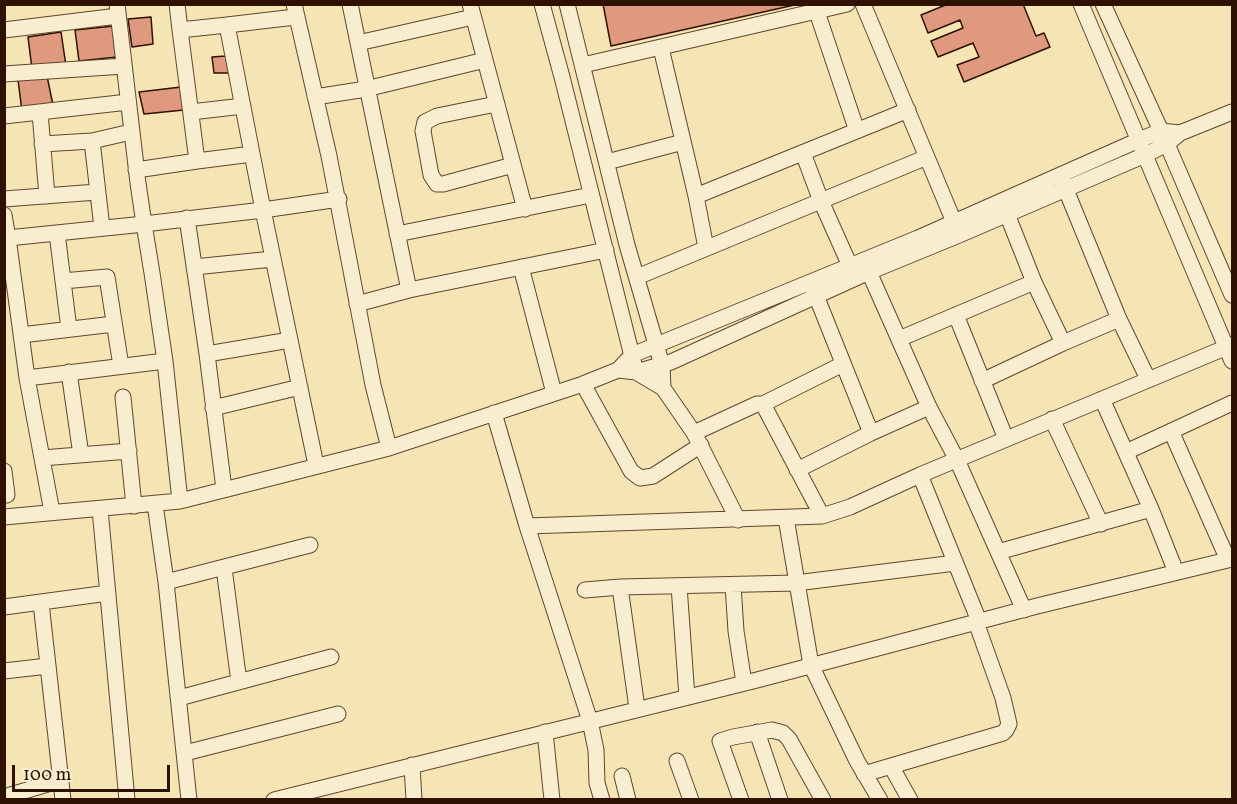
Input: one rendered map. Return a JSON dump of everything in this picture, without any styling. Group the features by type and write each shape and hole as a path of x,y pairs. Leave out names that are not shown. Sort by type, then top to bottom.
{"street":[{"path":"177,4 197,161"},
{"path":"350,4 409,290"},
{"path":"542,4 636,372 663,388 697,439 738,520"},
{"path":"567,4 637,278 662,365 663,388"},
{"path":"583,65 847,4"},
{"path":"863,4 954,222"},
{"path":"528,526 822,516 850,507 1148,379 1231,351 1081,4"},
{"path":"1103,4 1233,295"},
{"path":"4,30 117,10 136,170 165,361 180,501"},
{"path":"180,30 227,25 294,11 339,199 373,385 389,448"},
{"path":"358,43 472,11 525,209"},
{"path":"817,12 857,131"},
{"path":"227,25 316,465"},
{"path":"661,48 706,248"},
{"path":"315,97 366,89 485,60"},
{"path":"4,74 124,66"},
{"path":"4,116 128,102"},
{"path":"496,104 437,116 425,122 423,131 431,175 437,184 443,184 513,165"},
{"path":"191,112 243,106"},
{"path":"696,196 908,110"},
{"path":"618,370 636,372 662,365 813,289 954,222 1233,112"},
{"path":"40,113 47,196"},
{"path":"42,144 92,141 131,132"},
{"path":"92,141 102,228"},
{"path":"607,162 683,142"},
{"path":"803,153 821,201 861,266 899,339 929,407 957,460 1024,610"},
{"path":"136,170 252,154"},
{"path":"637,278 927,157"},
{"path":"861,266 1006,214 1062,181"},
{"path":"1062,181 1119,319 1148,379"},
{"path":"4,199 97,192"},
{"path":"397,234 591,195"},
{"path":"6,238 144,224 339,199"},
{"path":"1006,214 1063,344"},
{"path":"4,215 27,378 52,512"},
{"path":"187,218 224,489"},
{"path":"57,233 69,330"},
{"path":"357,304 409,290 606,250"},
{"path":"194,267 273,259"},
{"path":"521,267 554,393"},
{"path":"63,281 108,278 121,366"},
{"path":"899,339 1034,282"},
{"path":"4,517 180,501 389,448 583,384 618,370 632,355 656,345 813,289"},
{"path":"813,289 871,433"},
{"path":"956,315 1006,439"},
{"path":"982,381 1119,319"},
{"path":"21,335 114,324"},
{"path":"207,354 290,340"},
{"path":"27,378 165,361"},
{"path":"583,384 631,471 640,478 653,476 697,439 758,404 763,404 843,364"},
{"path":"69,372 81,455"},
{"path":"213,408 300,387"},
{"path":"123,397 134,506"},
{"path":"1102,399 1176,572"},
{"path":"1126,452 1233,403"},
{"path":"763,404 822,516"},
{"path":"797,470 929,407"},
{"path":"494,413 590,721 596,750 597,783 602,800"},
{"path":"1052,419 1101,524"},
{"path":"274,800 1230,559 1171,431"},
{"path":"42,459 129,451"},
{"path":"4,471 7,495"},
{"path":"864,774 1003,733 1009,724 978,622 920,475"},
{"path":"155,504 166,582 189,800"},
{"path":"100,509 127,800"},
{"path":"998,552 1151,509"},
{"path":"786,518 795,583 811,665 875,798"},
{"path":"166,582 310,545"},
{"path":"585,590 795,583 955,563"},
{"path":"224,568 239,682"},
{"path":"733,585 736,631 744,683"},
{"path":"679,586 687,697"},
{"path":"620,588 637,708"},
{"path":"4,607 108,593"},
{"path":"41,603 63,800"},
{"path":"179,698 331,657"},
{"path":"4,670 48,666"},
{"path":"185,753 338,714"},
{"path":"741,800 720,741 772,730 783,733 789,739 824,800"},
{"path":"545,732 550,799"},
{"path":"758,732 780,800"},
{"path":"677,761 691,800"},
{"path":"412,765 414,800"},
{"path":"891,766 910,800"},
{"path":"622,776 628,800"},
{"path":"4,797 61,780"}],"building":[{"path":"603,4 799,4 611,46"},
{"path":"948,4 1023,4 1036,36 1044,33 1050,47 964,82 957,65 979,57 973,43 938,57 931,41 963,28 960,20 928,33 921,15"},
{"path":"151,17 153,44 132,47 128,19"},
{"path":"114,26 117,57 79,61 75,30"},
{"path":"61,32 66,66 32,69 28,37"},
{"path":"226,56 231,73 214,73 212,57"},
{"path":"47,76 53,105 22,111 18,80"},
{"path":"181,87 184,110 144,114 139,92"}]}
